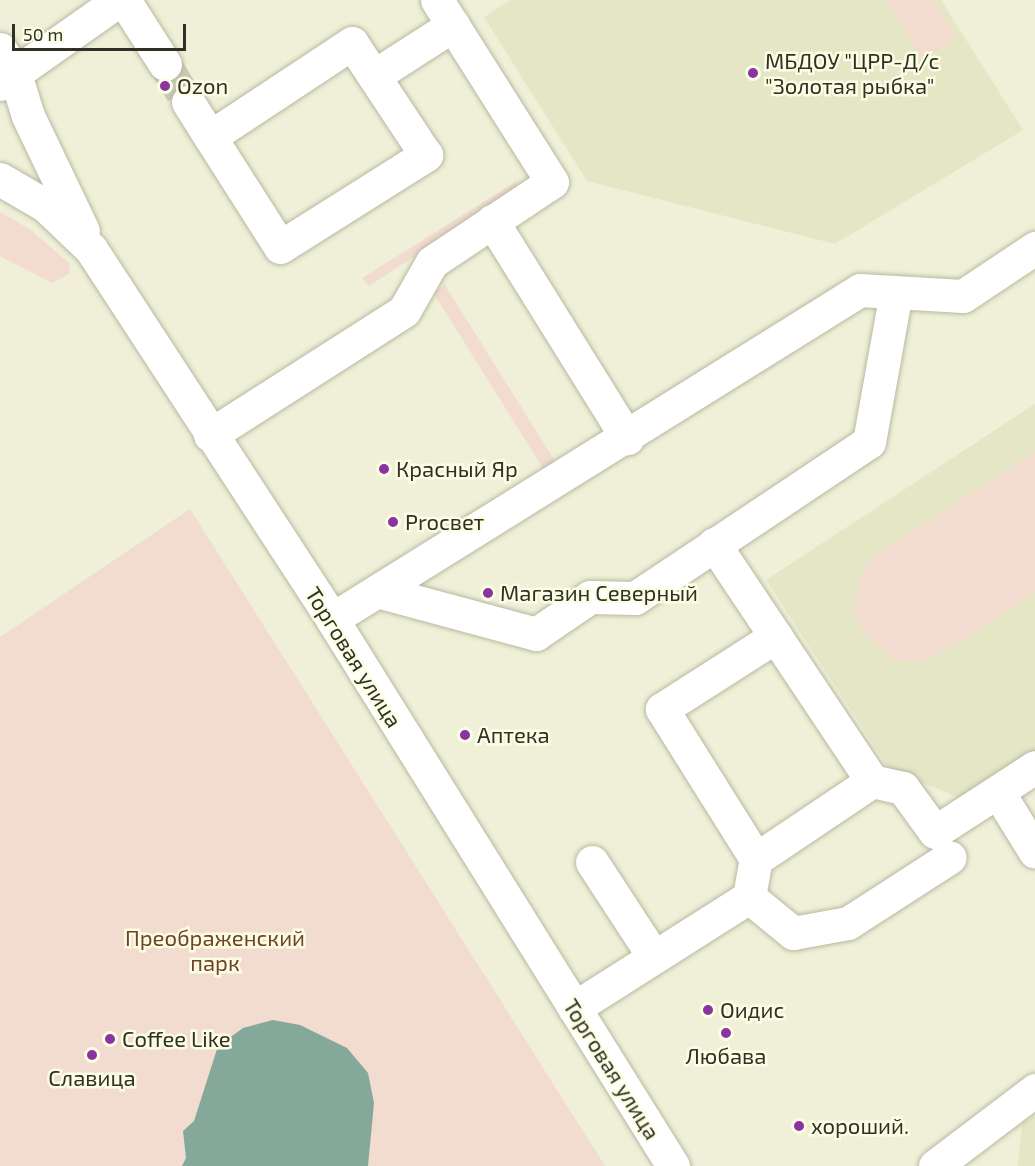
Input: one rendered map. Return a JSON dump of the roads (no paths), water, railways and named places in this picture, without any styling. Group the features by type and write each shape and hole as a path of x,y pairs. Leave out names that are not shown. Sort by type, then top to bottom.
{"street":[{"path":"91,249 28,116 4,75 122,0 165,64"},
{"path":"210,435 404,311 432,262 552,182 445,13 374,76"},
{"path":"188,102 280,248 426,155 352,43 210,136"},
{"name":"Торговая улица","path":"0,180 46,206 91,249 210,435 332,619 673,1166"},
{"path":"492,221 627,438"},
{"path":"332,619 627,438 860,290 963,296 1035,248"},
{"path":"377,591 536,634 590,597 635,598 870,442 896,292"},
{"path":"714,544 872,781 903,788 935,832 1035,767"},
{"path":"574,1008 749,897 756,859 662,709 776,636"},
{"path":"756,859 872,781"},
{"path":"998,792 1035,852"},
{"path":"749,897 793,933 848,923 950,857"},
{"path":"592,862 654,957"},
{"path":"939,1165 1035,1090"}],"tunnel":[{"path":"165,64 188,102"}],"place":[{"name":"МБДОУ \"ЦРР-Д/с \"Золотая рыбка\"","path":"753,73"},
{"name":"Ozon","path":"165,86"},
{"name":"Красный Яр","path":"384,469"},
{"name":"Proсвет","path":"393,522"},
{"name":"Магазин Северный","path":"488,593"},
{"name":"Аптека","path":"465,735"},
{"name":"Оидис","path":"708,1010"},
{"name":"Любава","path":"726,1033"},
{"name":"Coffee Like","path":"110,1039"},
{"name":"Славица","path":"92,1055"},
{"name":"хороший.","path":"799,1126"}],"park label":[{"name":"Преображенский парк","path":"215,950"}]}
